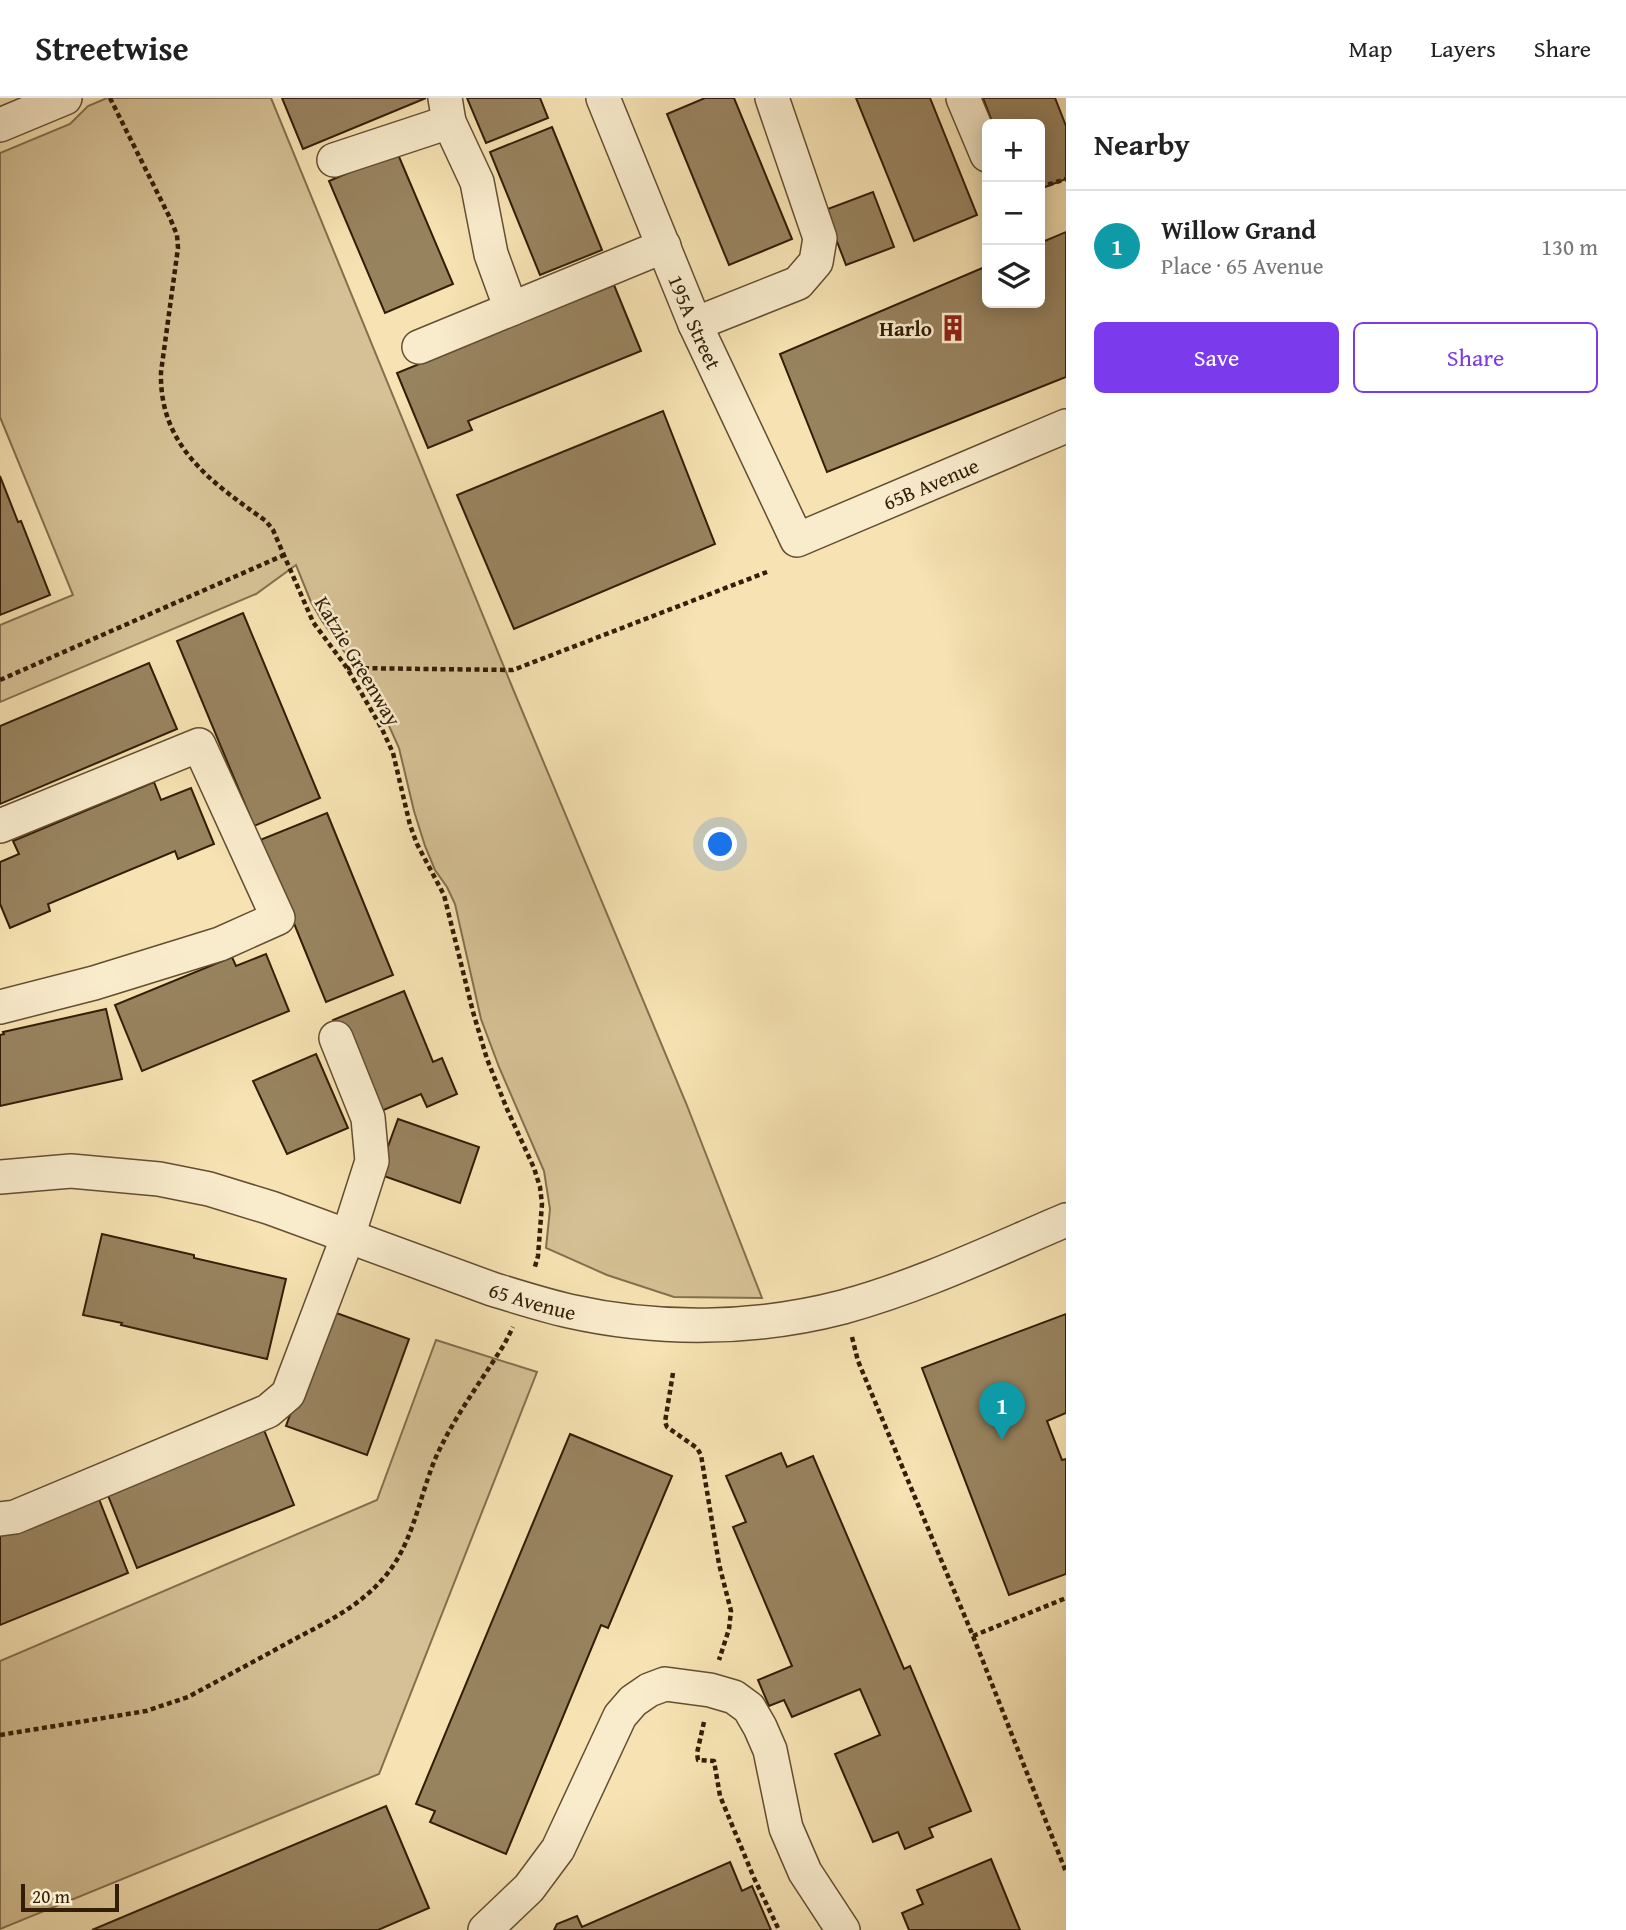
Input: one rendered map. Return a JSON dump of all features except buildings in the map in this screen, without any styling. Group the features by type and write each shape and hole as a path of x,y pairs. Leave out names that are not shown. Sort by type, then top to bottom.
{"street":[{"path":"0,125 65,98"},
{"name":"195A Street","path":"603,98 695,324 797,540"},
{"path":"695,324 798,283 816,262 820,238 772,98"},
{"path":"963,98 982,143"},
{"path":"334,160 447,110 477,182 491,254 511,309"},
{"path":"419,347 664,246"},
{"name":"65B Avenue","path":"797,540 1066,426"},
{"path":"0,826 199,744 278,918 220,944 94,983 0,1007"},
{"path":"0,1520 15,1517 268,1411 288,1394 348,1236 372,1161 368,1118 336,1038"},
{"name":"65 Avenue","path":"0,1177 71,1171 159,1179 209,1189 271,1208 492,1289 567,1311 623,1320 694,1325 781,1319 842,1307 922,1280 1066,1220"},
{"path":"485,1930 530,1888 558,1849 621,1716 633,1701 649,1690 665,1684 710,1690 734,1697 748,1709 760,1727 769,1750 786,1828 800,1861 843,1930"}],"path":[{"name":"Katzie Greenway","path":"110,98 177,235 178,248 161,372 160,392 165,412 185,452 198,469 266,520 274,530 313,622 347,668 393,753 410,825 417,844 439,883 450,912 473,1012 487,1059 537,1178 542,1204 538,1256 531,1280"},
{"path":"1045,185 1066,179"},
{"path":"0,680 284,555"},
{"path":"347,668 513,670 767,572"},
{"path":"851,1335 858,1361 973,1636 1066,1872"},
{"path":"0,1735 146,1712 166,1706 188,1697 362,1600 381,1581 407,1540 444,1440 505,1343"},
{"path":"673,1373 664,1422 697,1448 701,1455 719,1564 729,1596 729,1629 715,1671"},
{"path":"973,1636 1066,1598"},
{"path":"707,1711 697,1753 698,1760 714,1761 720,1796 779,1930"}],"shaded area":[{"path":"107,98 271,98 686,1103 762,1298 674,1297 607,1275 546,1248 550,1209 544,1171 481,1019 455,904 435,870 425,846 399,748 364,679 311,602 296,565 256,594 0,702 0,625 73,595 0,417 0,153 70,124 88,106"},
{"path":"436,1340 537,1372 379,1774 0,1929 0,1661 377,1500"}],"place":[{"name":"Harlo","path":"953,328"},
{"name":"Willow Grand","path":"1002,1440"}]}
